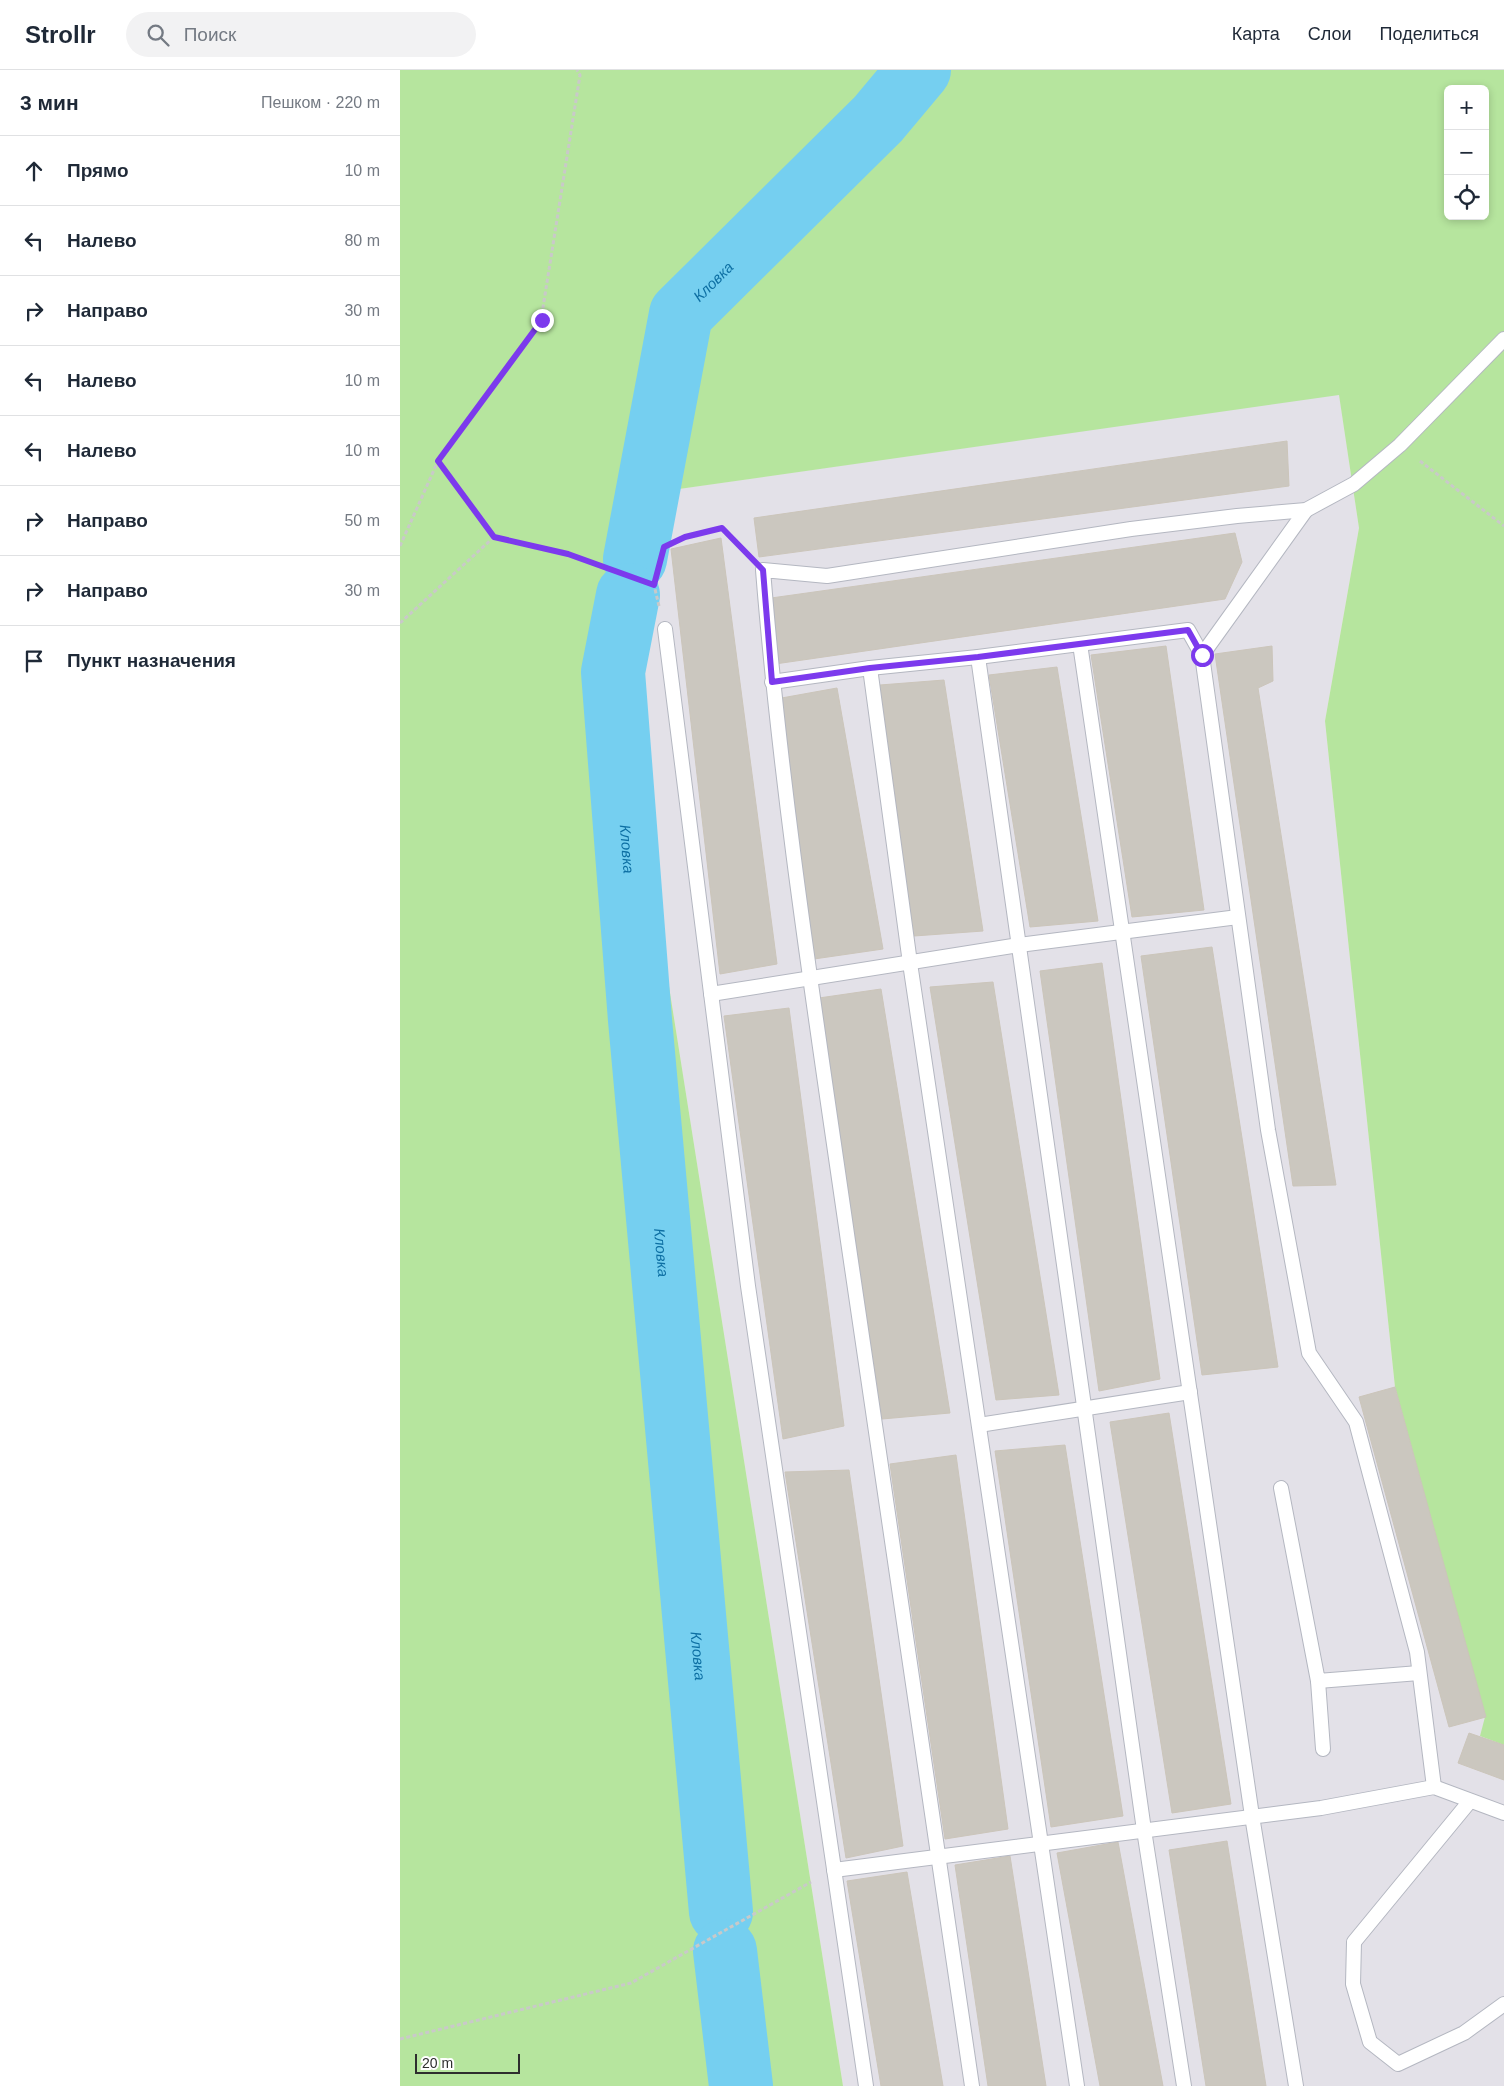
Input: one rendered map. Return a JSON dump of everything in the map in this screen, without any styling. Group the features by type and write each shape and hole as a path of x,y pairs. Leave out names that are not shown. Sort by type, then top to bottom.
{"lane":[{"path":"972,2086 937,1857 810,977 772,682 763,570 828,576 1131,529 1306,510 1354,484 1400,445 1504,339"},
{"path":"1202,655 1306,510"},
{"path":"665,629 748,1286 866,2086"},
{"path":"772,682 870,668 978,657 1188,630 1202,655 1268,1130 1309,1353 1356,1422 1417,1652 1434,1787"},
{"path":"1080,644 1252,1816 1296,2086"},
{"path":"978,657 1144,1830 1184,2086"},
{"path":"870,668 910,963 1077,2086"},
{"path":"711,994 1019,944 1238,917"},
{"path":"979,1425 1190,1392"},
{"path":"1281,1488 1318,1681 1323,1749"},
{"path":"1318,1681 1419,1673"},
{"path":"834,1870 1321,1808 1434,1787 1504,1813"},
{"path":"1470,1801 1354,1942 1353,1984 1370,2042 1398,2064 1464,2033 1504,2004"}],"path":[{"path":"400,546 438,461 542,320 580,75 577,70"},
{"path":"1400,445 1504,526"},
{"path":"438,461 494,537 568,554 654,585"},
{"path":"665,629 654,585 664,547 685,537 722,528 763,570"},
{"path":"400,623 494,537"},
{"path":"400,2039 631,1983 834,1870"}],"shaded area":[{"path":"1339,394 1359,528 1325,721 1395,1387 1486,1717 1480,1736 1504,1745 1504,2086 843,2086 611,620 678,489"}],"green space":[{"path":"400,70 1504,70 1504,1745 1480,1736 1485,1717 1395,1387 1325,721 1359,528 1339,395 679,489 611,620 843,2086 400,2086"}],"building":[{"path":"1287,441 1289,486 759,557 754,518"},
{"path":"1235,533 1242,562 1225,599 775,664 764,599"},
{"path":"721,538 777,964 720,974 671,549"},
{"path":"1166,646 1204,910 1132,917 1091,655"},
{"path":"1272,646 1273,681 1258,688 1336,1185 1293,1186 1215,654"},
{"path":"1057,667 1098,921 1030,927 989,675"},
{"path":"944,680 983,931 914,936 880,685"},
{"path":"837,688 883,949 814,959 776,699"},
{"path":"1212,947 1278,1367 1202,1375 1141,956"},
{"path":"1102,963 1160,1379 1099,1391 1040,971"},
{"path":"993,982 1059,1395 996,1400 930,987"},
{"path":"881,989 950,1413 882,1419 819,998"},
{"path":"789,1008 844,1426 783,1439 724,1016"},
{"path":"1395,1387 1486,1717 1449,1727 1359,1397"},
{"path":"1169,1413 1231,1804 1172,1813 1110,1422"},
{"path":"1065,1445 1123,1816 1051,1827 995,1451"},
{"path":"956,1455 1008,1829 945,1839 890,1464"},
{"path":"849,1470 903,1846 846,1858 785,1472"},
{"path":"1469,1733 1504,1745 1504,1780 1458,1763"},
{"path":"1227,1841 1266,2086 1206,2086 1169,1850"},
{"path":"1118,1842 1163,2086 1100,2086 1057,1853"},
{"path":"1010,1856 1046,2086 988,2086 955,1865"},
{"path":"907,1872 943,2086 881,2086 847,1881"}],"waterway":[{"name":"Кловка","path":"635,559 681,314 878,119 919,70"},
{"name":"Кловка","path":"628,595 613,672 640,1020 721,1912"},
{"name":"Кловка","path":"725,1951 741,2086"}],"route":[{"path":"542,320 438,461 494,537 568,554 654,585 664,547 685,537 722,528 763,570 772,682 870,668 978,657 1188,630 1202,655"}]}
